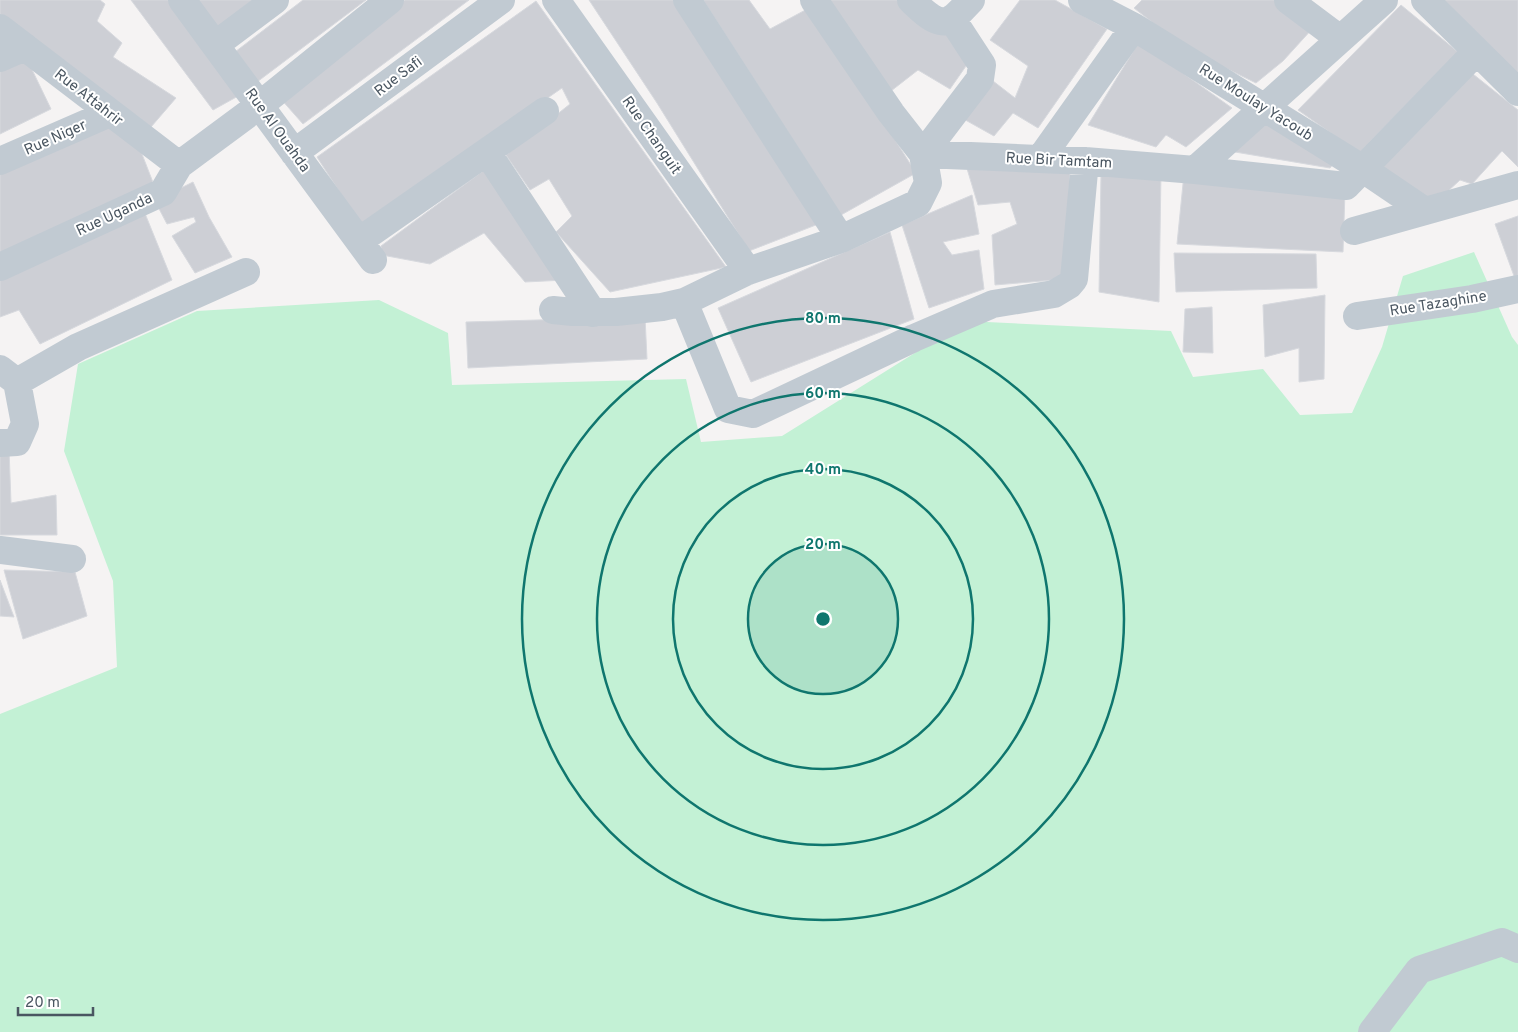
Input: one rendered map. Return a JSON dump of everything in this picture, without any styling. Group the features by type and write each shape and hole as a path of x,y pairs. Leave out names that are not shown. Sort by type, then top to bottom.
{"street":[{"name":"Rue Al Ouahda","path":"182,0 366,250 487,152"},
{"path":"215,46 275,0"},
{"name":"Rue Uganda","path":"0,267 163,192 179,166 260,106 390,0"},
{"name":"Rue Safi","path":"294,153 501,0"},
{"name":"Rue Changuit","path":"556,0 748,271"},
{"path":"687,0 841,239"},
{"path":"553,310 593,313 639,311 684,302 748,271 841,239 918,203 928,183 923,154 891,113 814,0"},
{"path":"911,0 939,21 952,19 971,0"},
{"name":"Rue Moulay Yacoub","path":"1082,0 1134,27 1363,169 1425,211"},
{"path":"1288,0 1340,39"},
{"path":"1195,170 1384,0"},
{"path":"1425,0 1518,92"},
{"path":"923,154 980,79 982,65 952,19"},
{"path":"1040,159 1134,27"},
{"name":"Rue Attahrir","path":"0,28 179,166"},
{"path":"0,58 25,47"},
{"path":"1363,169 1476,52"},
{"path":"545,111 487,152 593,313"},
{"name":"Rue Niger","path":"0,161 110,113"},
{"name":"Rue Bir Tamtam","path":"923,154 1085,161 1195,170 1346,186 1363,169"},
{"path":"684,302 728,409 753,414 906,342 993,304 1054,294 1069,285 1074,279 1085,161"},
{"path":"1354,231 1518,185"},
{"path":"8,442 25,424 8,376 246,272"},
{"name":"Rue Tazaghine","path":"1357,316 1472,299 1518,289"},
{"path":"0,550 72,559"},
{"path":"1372,1032 1419,970 1502,942 1518,949"}],"green space":[{"path":"1474,252 1512,337 1518,345 1518,1032 0,1032 0,714 117,667 113,581 64,451 78,364 197,311 379,300 448,333 452,385 686,379 701,442 782,436 966,321 1171,331 1193,377 1263,369 1300,415 1352,413 1382,347 1403,276"}],"building":[{"path":"0,0 100,0 105,4 97,21 122,43 113,57 176,98 151,127 0,14"},
{"path":"131,0 168,0 240,95 213,110"},
{"path":"191,0 253,0 214,30"},
{"path":"303,0 366,0 253,85 231,55"},
{"path":"405,0 469,0 303,124 280,98"},
{"path":"589,0 684,0 821,223 749,251 657,103"},
{"path":"703,0 749,0 770,29 811,7 916,173 841,215"},
{"path":"825,0 902,0 973,56 950,89 918,70 891,91"},
{"path":"1020,0 1055,0 1107,29 1038,128 1013,113 994,136 960,117 984,74 1015,98 1028,66 990,40"},
{"path":"1142,0 1277,0 1313,28 1283,61 1256,83 1185,48 1134,8"},
{"path":"1434,0 1518,0 1518,77"},
{"path":"536,1 726,267 610,292 556,232 572,216 549,179 530,190 506,155 570,104 562,88 362,227 317,157"},
{"path":"1401,5 1458,52 1359,153 1298,110"},
{"path":"1139,42 1232,108 1186,147 1166,135 1156,147 1088,125"},
{"path":"23,51 51,109 0,134 0,63"},
{"path":"1468,70 1518,110 1518,167 1502,151 1472,184 1460,180 1434,204 1380,165"},
{"path":"1271,119 1338,158 1330,168 1229,151"},
{"path":"108,125 140,149 154,185 0,253 0,171"},
{"path":"965,162 1070,170 1066,279 995,285 992,235 1017,224 1010,202 978,205"},
{"path":"487,168 565,280 525,282 484,233 430,264 382,255 381,246"},
{"path":"1161,172 1159,302 1099,292 1101,174"},
{"path":"1184,174 1345,191 1343,252 1177,244"},
{"path":"193,182 209,217 232,257 195,273 172,236 196,222 194,217 167,224 155,201"},
{"path":"972,195 979,234 943,242 952,255 979,250 984,289 929,308 902,225"},
{"path":"144,211 172,280 40,344 19,310 0,317 0,278"},
{"path":"1518,216 1518,276 1514,276 1495,224"},
{"path":"890,232 914,319 751,382 718,308"},
{"path":"1174,253 1316,254 1317,288 1176,292"},
{"path":"1325,295 1324,379 1299,382 1299,348 1265,357 1263,305"},
{"path":"1212,307 1213,353 1183,352 1185,309"},
{"path":"645,317 647,359 468,368 466,322"},
{"path":"9,449 11,503 56,495 57,535 0,535 0,450"},
{"path":"4,570 75,572 87,616 23,639"},
{"path":"0,580 14,617 0,616"}]}
